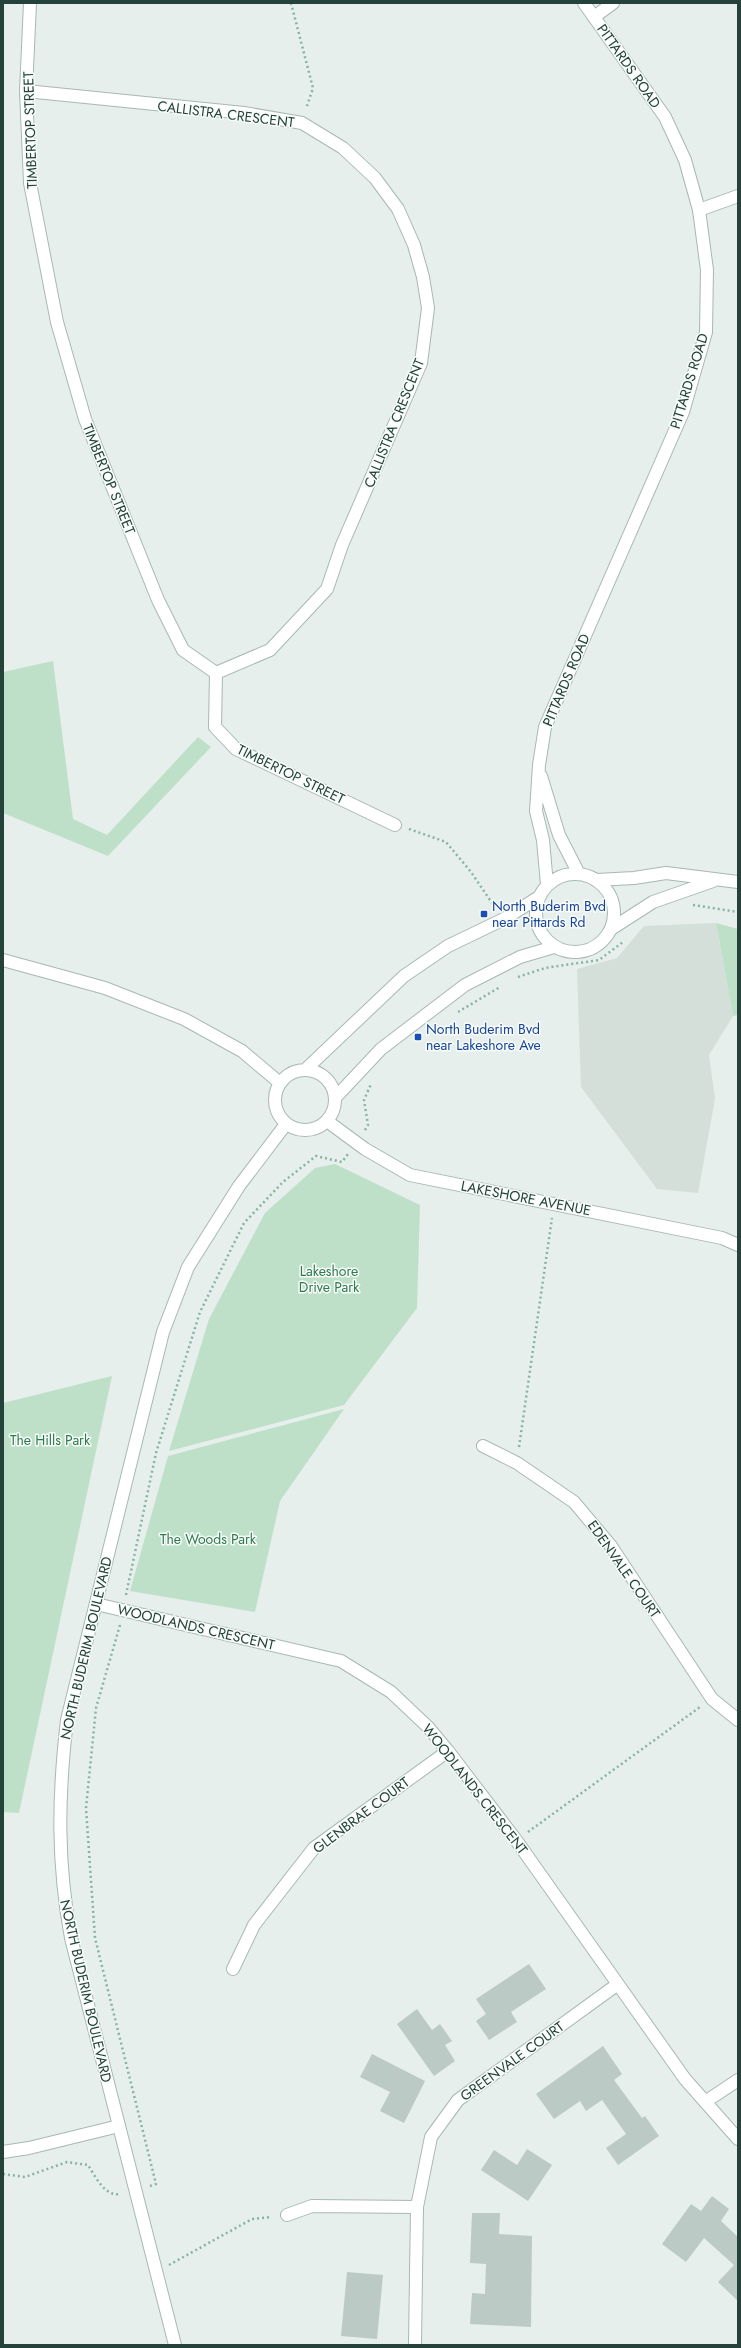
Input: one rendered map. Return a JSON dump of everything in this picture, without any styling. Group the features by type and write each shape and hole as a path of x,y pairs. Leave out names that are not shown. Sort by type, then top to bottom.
{"street":[{"name":"TIMBERTOP STREET","path":"30,3 26,91 30,183 57,322 85,419 158,600 183,650 216,673 215,727 236,750 395,824"},
{"name":"PITTARDS ROAD","path":"547,885 543,840 536,811 539,765 545,727 683,412 706,332 707,270 699,210 685,160 665,117 584,3"},
{"path":"594,17 613,3"},
{"name":"CALLISTRA CRESCENT","path":"26,91 244,113 302,123 343,148 375,178 398,209 414,245 423,277 428,308 421,363 342,545 327,589 270,650 216,673"},
{"path":"699,210 738,196"},
{"name":"PITTARDS ROAD","path":"539,765 559,835 578,874"},
{"path":"306,1069 404,976 448,946 504,919 539,897 547,885 567,874 578,874 596,880 634,878 666,873 738,882"},
{"path":"335,1098 381,1049 465,985 520,957 554,947 576,953 587,951 605,938 611,929 614,915 612,902 606,889 596,880"},
{"path":"611,929 654,902 716,880"},
{"path":"539,897 536,919 539,930 554,947"},
{"path":"3,960 105,988 184,1019 242,1050 280,1083"},
{"path":"306,1069 315,1070 330,1081 335,1098 334,1111 327,1121 320,1127 302,1130 286,1124 280,1117 274,1100 280,1083 286,1075 306,1069"},
{"name":"LAKESHORE AVENUE","path":"327,1121 357,1143 410,1175 722,1238 738,1245"},
{"name":"NORTH BUDERIM BOULEVARD","path":"175,2345 71,1938 63,1892 60,1846 60,1778 67,1720 162,1332 188,1267 239,1186 286,1124"},
{"name":"EDENVALE COURT","path":"484,1446 517,1463 574,1502 611,1546 712,1699 738,1720"},
{"name":"WOODLANDS CRESCENT","path":"96,1604 341,1661 391,1692 428,1727 448,1751 516,1840 685,2079 738,2139"},
{"name":"GLENBRAE COURT","path":"233,1969 254,1926 314,1848 448,1751"},
{"name":"GREENVALE COURT","path":"415,2345 417,2207 422,2174 431,2137 458,2100 618,1984"},
{"path":"705,2102 738,2080"},
{"path":"3,2152 29,2148 119,2126"},
{"path":"287,2215 312,2206 417,2207"}],"path":[{"path":"291,3 312,88 302,123"},
{"path":"395,824 446,842 471,872 492,903"},
{"path":"685,908 692,905 738,912"},
{"path":"515,979 545,968 599,960 614,951 624,940"},
{"path":"454,1015 505,984"},
{"path":"3,2174 25,2177 67,2162 88,2166 106,2191 115,2195 156,2184 95,1938 86,1808 96,1708 123,1610 156,1453 200,1312 244,1223 283,1182 316,1156 342,1162 357,1143 368,1125 364,1100 373,1079"},
{"path":"517,1463 554,1204"},
{"path":"516,1840 712,1699"},
{"path":"156,2272 252,2220 287,2215"}],"shaded area":[{"path":"716,923 733,1016 709,1055 715,1099 698,1193 657,1189 581,1087 577,969 617,958 644,926"}],"green space":[{"path":"53,661 73,819 107,835 198,737 211,747 108,856 3,813 3,672"},
{"path":"716,923 738,929 738,1015 733,1016"},
{"name":"Lakeshore Drive Park","path":"335,1164 420,1205 417,1308 344,1405 169,1451 209,1319 265,1213 315,1168"},
{"name":"The Hills Park","path":"112,1376 19,1813 3,1812 3,1403"},
{"name":"The Woods Park","path":"344,1409 280,1501 255,1612 130,1591 168,1456"}],"building":[{"path":"529,1964 546,1989 511,2012 517,2022 489,2040 476,2021 486,2014 476,1999"},
{"path":"417,2009 432,2030 440,2024 452,2041 445,2045 455,2061 434,2076 397,2024"},
{"path":"603,2046 622,2074 614,2080 642,2118 645,2116 659,2136 618,2165 606,2148 626,2134 602,2100 586,2111 580,2101 554,2119 536,2094"},
{"path":"372,2054 425,2081 404,2123 380,2111 390,2092 360,2077"},
{"path":"527,2149 552,2165 528,2201 481,2170 494,2150 517,2165"},
{"path":"712,2196 729,2209 721,2221 738,2237 738,2301 718,2282 734,2265 704,2238 686,2262 662,2244 691,2204 701,2211"},
{"path":"472,2213 500,2213 499,2234 532,2236 531,2327 470,2324 472,2293 485,2294 486,2264 470,2263"},
{"path":"347,2272 383,2275 377,2339 341,2336"}],"place":[{"name":"North Buderim Bvd near Pittards Rd","path":"484,914"},
{"name":"North Buderim Bvd near Lakeshore Ave","path":"418,1037"}]}
